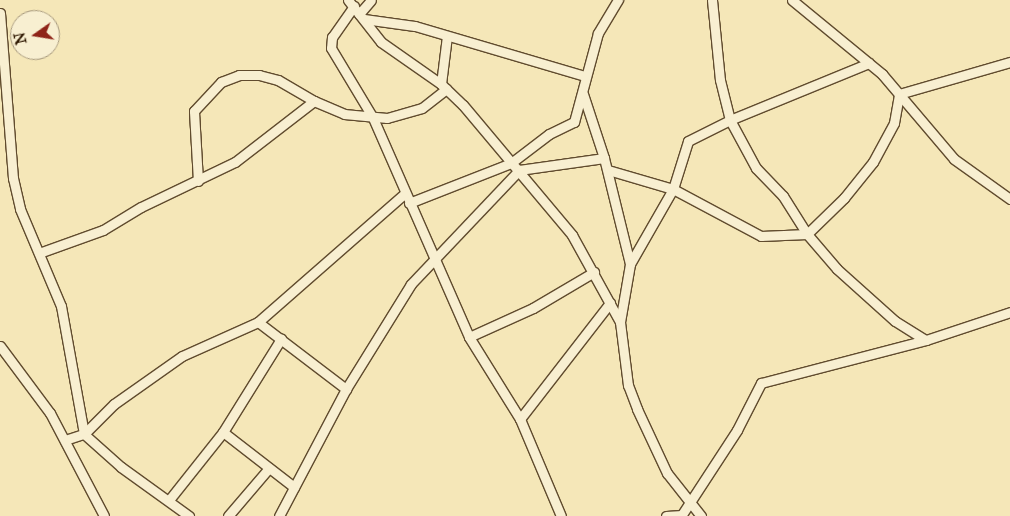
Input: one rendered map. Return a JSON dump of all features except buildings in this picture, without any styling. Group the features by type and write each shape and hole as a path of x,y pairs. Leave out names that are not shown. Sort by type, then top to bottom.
{"street":[{"path":"370,0 356,10 332,37 331,48 373,118 404,194 436,254 468,337 520,419 561,516"},
{"path":"409,203 511,163 549,134 574,122 598,33 618,0"},
{"path":"712,0 719,75 730,120 756,168 783,196 807,234 837,269 895,321 926,340"},
{"path":"792,0 869,63 899,94 954,159 1010,199"},
{"path":"356,10 585,76"},
{"path":"356,10 382,42 443,86 557,214 594,272 620,322"},
{"path":"0,13 13,178 20,209 61,306 84,434 121,467 189,516"},
{"path":"198,181 194,111 221,82 239,76 259,76 278,80 314,101 344,114 373,118 417,111 443,86 447,36"},
{"path":"899,94 1010,62"},
{"path":"701,516 688,504 667,473 628,385 620,322 630,264 673,188 688,141 730,120 869,63"},
{"path":"582,91 608,170 630,264"},
{"path":"608,170 673,188 761,236 807,234 844,198 874,162 894,123 899,94"},
{"path":"39,253 103,230 141,206 198,181 257,146 314,101"},
{"path":"279,516 346,389 410,284 436,254 519,170 604,158"},
{"path":"65,440 84,434 114,404 182,356 258,322 404,194"},
{"path":"468,337 533,308 594,272"},
{"path":"520,419 610,303"},
{"path":"666,516 682,515 737,430 761,383 926,340 1010,312"},
{"path":"258,322 346,389"},
{"path":"169,500 223,432 281,339"},
{"path":"0,346 50,412 104,516"},
{"path":"223,432 294,487"},
{"path":"228,516 269,468"}]}
